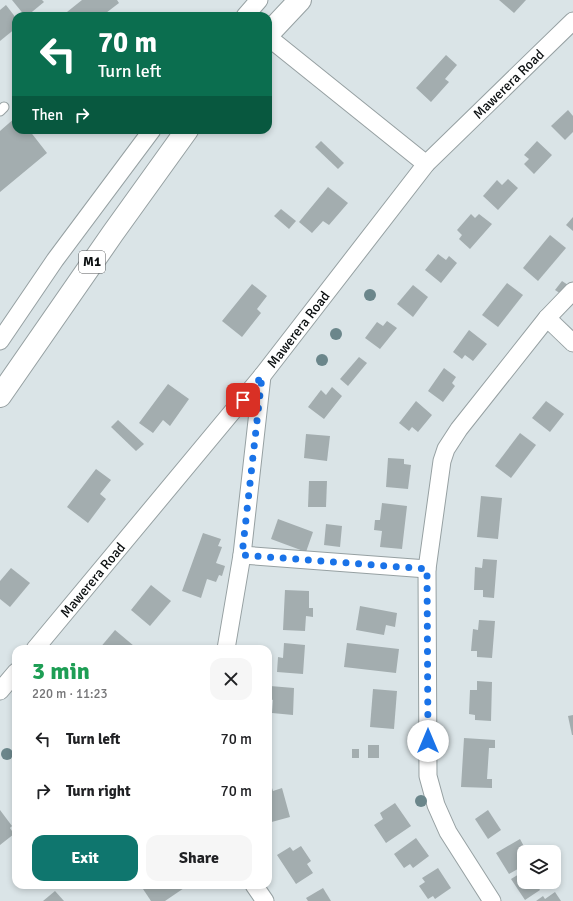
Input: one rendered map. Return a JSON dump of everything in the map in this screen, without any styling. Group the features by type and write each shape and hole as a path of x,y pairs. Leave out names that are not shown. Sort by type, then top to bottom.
{"highway":[{"path":"272,30 300,0"},
{"name":"M1","path":"0,396 113,232 184,134"}],"street":[{"path":"248,12 259,0"},
{"name":"Mawerera Road","path":"38,645 262,376 426,164 573,21"},
{"path":"272,40 426,164"},
{"path":"0,341 55,260 149,134"},
{"path":"492,901 448,832 436,805 428,776 427,569 440,478 446,449 458,429 547,318 573,291"},
{"path":"547,318 573,343"},
{"path":"227,645 242,555 262,376"},
{"path":"242,555 427,569"},
{"path":"0,691 12,677"},
{"path":"257,889 265,901"}],"building":[{"path":"12,0 42,0 44,2 32,12 22,12"},
{"path":"82,0 117,0 119,3 107,12 67,12"},
{"path":"499,0 526,0 514,13"},
{"path":"6,5 12,13 12,31 0,41 0,10"},
{"path":"446,55 457,65 445,79 449,82 431,102 416,88"},
{"path":"568,110 573,116 573,132 565,140 551,126"},
{"path":"12,120 12,134 32,134 47,153 0,192 0,131"},
{"path":"321,141 344,163 338,169 315,147"},
{"path":"537,141 552,155 534,174 524,164 529,159 524,155"},
{"path":"508,179 518,188 498,210 483,196 497,180 502,185"},
{"path":"328,187 348,203 329,225 323,221 312,233 299,222"},
{"path":"281,209 296,221 289,229 274,216"},
{"path":"471,214 475,218 479,214 492,224 470,249 459,239 462,235 457,230"},
{"path":"573,217 573,231 566,225"},
{"path":"550,235 566,248 538,281 523,268"},
{"path":"438,254 446,260 449,256 457,263 441,283 425,270"},
{"path":"562,281 568,285 561,294 555,290"},
{"path":"507,283 523,295 498,327 482,315"},
{"path":"252,284 267,296 257,309 261,313 242,337 222,321"},
{"path":"413,285 428,297 413,317 397,304"},
{"path":"387,321 397,328 380,349 365,338 377,322 383,326"},
{"path":"469,330 487,344 473,361 465,355 462,359 453,352"},
{"path":"359,357 367,363 348,386 340,379"},
{"path":"444,368 456,377 452,383 455,386 443,402 428,391"},
{"path":"168,384 189,399 170,426 163,420 153,433 139,423"},
{"path":"332,387 342,396 324,419 308,407 321,390 326,395"},
{"path":"416,401 432,415 418,432 412,427 409,431 399,423"},
{"path":"546,401 564,414 550,432 532,418"},
{"path":"118,420 144,444 136,451 111,427"},
{"path":"520,433 536,445 511,478 495,466"},
{"path":"306,434 330,436 327,461 304,458"},
{"path":"388,458 404,459 404,464 411,465 408,489 386,487"},
{"path":"96,469 111,480 100,494 106,499 88,523 67,507"},
{"path":"309,481 327,481 326,507 308,507"},
{"path":"481,496 502,498 498,539 477,537"},
{"path":"382,503 407,506 402,549 380,547 382,531 374,530 375,520 380,520"},
{"path":"278,519 313,532 306,552 271,539"},
{"path":"326,524 342,526 340,547 324,545"},
{"path":"203,533 221,539 218,546 222,547 216,563 225,566 222,576 219,575 216,582 207,579 201,598 182,591"},
{"path":"483,559 497,560 494,598 483,597 483,590 474,590 475,567 482,568"},
{"path":"11,568 30,583 10,607 0,599 0,581"},
{"path":"151,585 171,601 150,626 131,610"},
{"path":"285,590 309,591 309,608 313,608 313,617 306,616 305,631 283,630"},
{"path":"360,606 397,613 395,627 386,625 384,635 356,630"},
{"path":"479,620 495,621 492,658 477,657 477,651 471,651 473,629 478,630"},
{"path":"115,630 133,645 102,645"},
{"path":"284,643 305,645 303,674 277,672 278,657 283,658"},
{"path":"347,643 399,649 396,673 344,667"},
{"path":"477,681 492,682 491,721 475,720 475,715 469,714 470,690 477,690"},
{"path":"272,686 294,688 293,715 272,713"},
{"path":"373,689 397,691 394,729 370,727"},
{"path":"573,715 573,735 572,735 568,716"},
{"path":"464,738 495,740 495,748 489,748 487,779 492,779 492,788 461,787"},
{"path":"368,745 379,745 379,758 368,758"},
{"path":"352,749 359,749 359,758 352,758"},
{"path":"272,788 273,791 282,788 290,817 272,822"},
{"path":"395,803 411,826 386,843 374,825 383,819 380,813"},
{"path":"0,810 12,826 10,828 12,836 0,845"},
{"path":"488,810 501,830 488,839 475,819"},
{"path":"416,838 429,856 413,868 410,864 404,868 394,854"},
{"path":"520,839 523,845 517,845 517,869 509,874 496,853"},
{"path":"301,846 311,861 307,864 313,873 296,884 277,855 290,847 293,851"},
{"path":"438,868 451,888 435,899 433,896 428,899 419,886 425,882 422,878"},
{"path":"517,875 517,888 511,879"},
{"path":"323,888 331,901 308,901 306,898"},
{"path":"143,889 183,889 165,901 151,901"},
{"path":"518,889 539,889 540,890 525,900"},
{"path":"55,891 64,901 43,901"},
{"path":"555,892 561,901 536,901 543,896 545,899"}],"route":[{"path":"243,400 262,376 242,555 427,569 428,741"}]}
